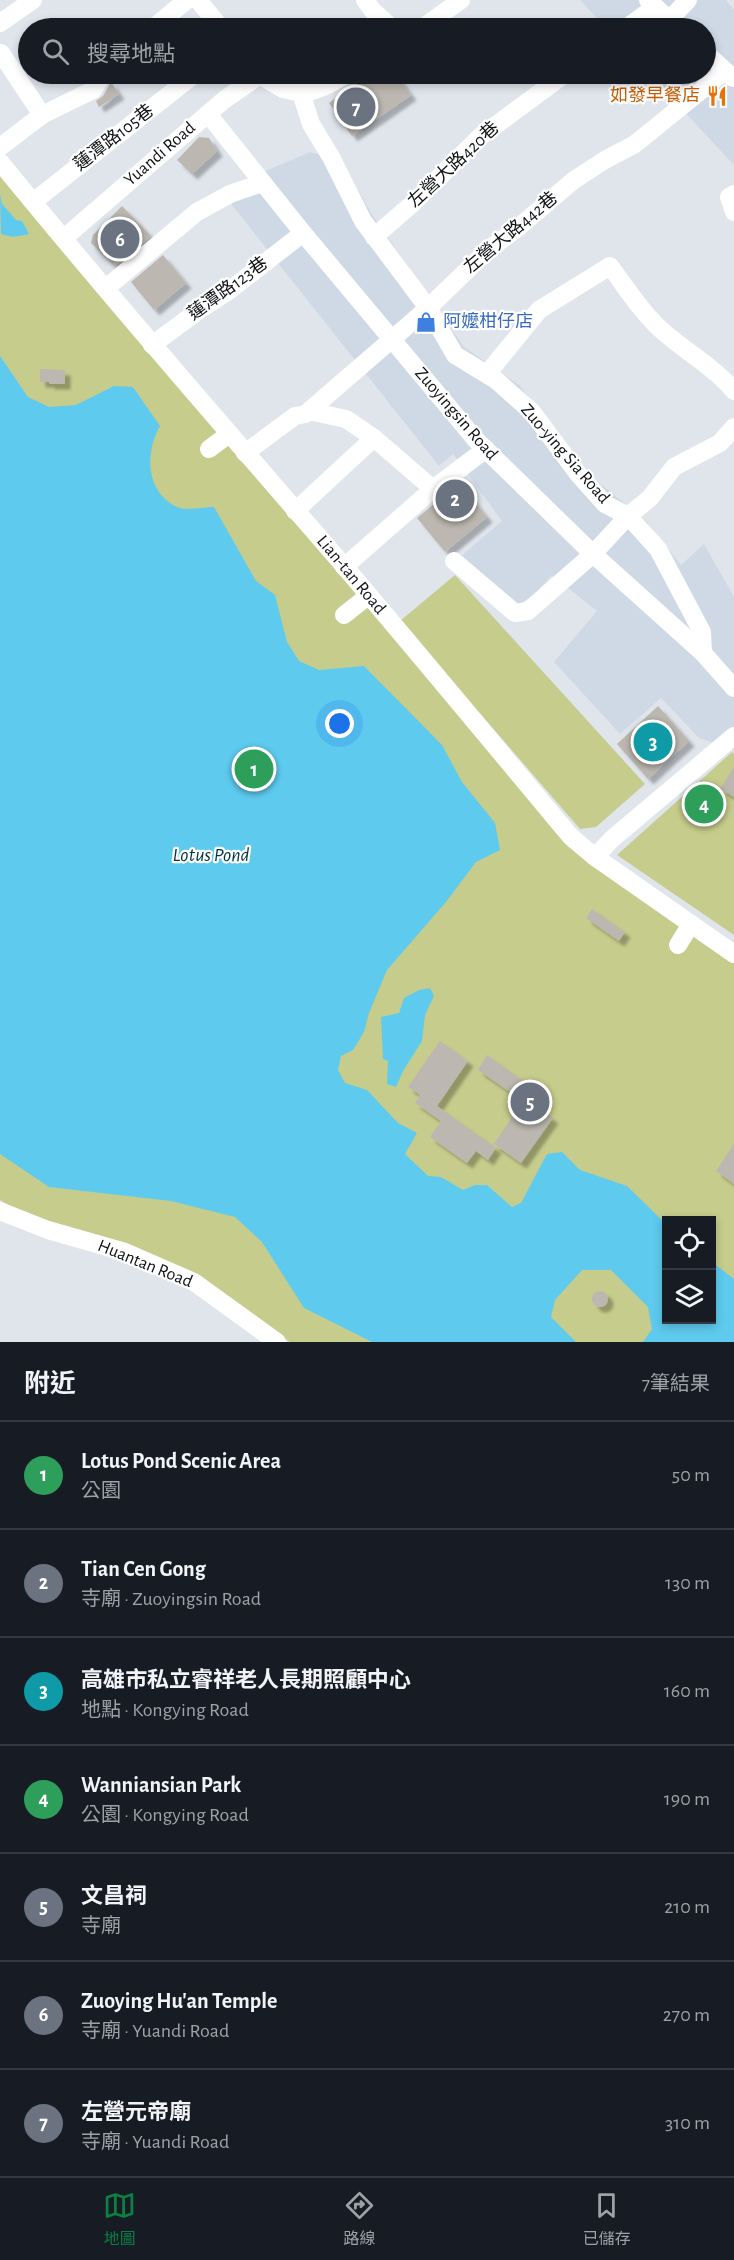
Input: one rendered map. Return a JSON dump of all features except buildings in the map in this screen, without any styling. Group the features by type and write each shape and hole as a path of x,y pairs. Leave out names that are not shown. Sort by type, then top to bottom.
{"street":[{"path":"0,23 33,0"},
{"path":"165,18 187,0"},
{"path":"198,0 213,18"},
{"path":"365,0 381,18"},
{"path":"436,18 461,0"},
{"path":"678,18 688,0"},
{"path":"637,18 652,4 667,18"},
{"path":"1,53 18,79"},
{"path":"716,63 729,75"},
{"name":"左營大路442巷","path":"245,453 295,416 306,414 428,308 488,250 574,180 604,160 636,144 729,75"},
{"path":"22,84 42,115"},
{"path":"0,147 42,115 93,90 97,84"},
{"name":"蓮潭路105巷","path":"33,202 182,84"},
{"name":"Yuandi Road","path":"64,238 246,84"},
{"path":"275,84 283,89 301,93 311,92 330,84"},
{"name":"左營大路420巷","path":"374,237 412,204 481,136 551,84"},
{"name":"Zuo-ying Sia Road","path":"301,93 311,124 363,221 428,308 455,355 487,374 532,412 579,475 605,504 628,516 658,549 702,632 703,653"},
{"name":"Zuoyingsin Road","path":"208,114 303,233 486,449 593,554 703,653 734,688"},
{"name":"Lian-tan Road","path":"0,162 152,345 345,567 571,837 734,954"},
{"path":"106,288 197,212 230,194 262,183"},
{"name":"蓮潭路123巷","path":"152,345 230,290 303,233"},
{"path":"487,374 539,310 610,266 664,333 701,361 734,391"},
{"path":"309,411 346,419 374,438 433,489"},
{"path":"454,561 514,613 528,611 593,554 628,516 650,498 674,468 720,443 734,428"},
{"path":"209,449 229,434"},
{"path":"295,510 374,438"},
{"path":"345,567 433,489 486,449"},
{"path":"344,615 368,596"},
{"path":"595,856 734,736"},
{"path":"678,945 691,924"},
{"name":"Huantan Road","path":"0,1211 48,1230 125,1252 194,1282 277,1342"}],"shaded area":[{"path":"580,0 726,0 734,10 734,165 658,84 716,84 716,18 597,18"},
{"path":"310,152 341,160 371,213 464,347 519,385 593,478 645,520 681,565 704,544 734,597 734,750 699,738 661,698 620,734 554,662 597,611 552,575 532,597 519,604 461,556 502,521 453,454 439,466 220,190"}],"green space":[{"name":"Lotus Pond","path":"0,169 574,848 734,959 734,1342 290,1342 215,1290 18,1211 0,1200"},
{"path":"455,575 645,784 596,827 580,829 400,621"},
{"path":"732,752 734,754 734,935 617,855"}],"water":[{"path":"0,194 2,204 16,220 22,221 29,234 13,237 1,234"},
{"name":"Lotus Pond","path":"0,356 28,397 49,407 76,405 114,386 133,387 160,426 155,436 150,459 154,482 159,492 177,507 190,509 214,507 256,581 275,595 287,642 299,661 319,670 364,666 442,745 462,782 495,823 500,850 476,862 446,902 387,970 369,1013 364,1032 353,1050 341,1056 338,1070 345,1083 367,1090 398,1123 417,1133 405,1154 428,1176 441,1177 463,1190 475,1185 487,1185 512,1207 521,1203 547,1154 562,1152 580,1170 627,1186 662,1220 662,1324 716,1324 716,1265 734,1279 734,1342 643,1342 652,1329 648,1307 611,1270 582,1270 555,1300 551,1317 576,1342 372,1342 304,1308 262,1242 235,1217 171,1201 49,1187 0,1154"},
{"path":"430,988 434,996 425,1015 422,1041 396,1087 387,1084 388,1061 383,1059 381,1017 399,1013 404,998 419,990"}],"place":[{"name":"如發早餐店","path":"717,96"},
{"name":"左營元帝廟","path":"356,107"},
{"name":"Zuoying Hu'an Temple","path":"120,239"},
{"name":"阿嬤柑仔店","path":"426,322"},
{"name":"Tian Cen Gong","path":"455,499"},
{"name":"高雄市私立睿祥老人長期照顧中心","path":"653,742"},
{"name":"Lotus Pond Scenic Area","path":"254,769"},
{"name":"Wanniansian Park","path":"704,804"},
{"name":"文昌祠","path":"530,1102"}]}
